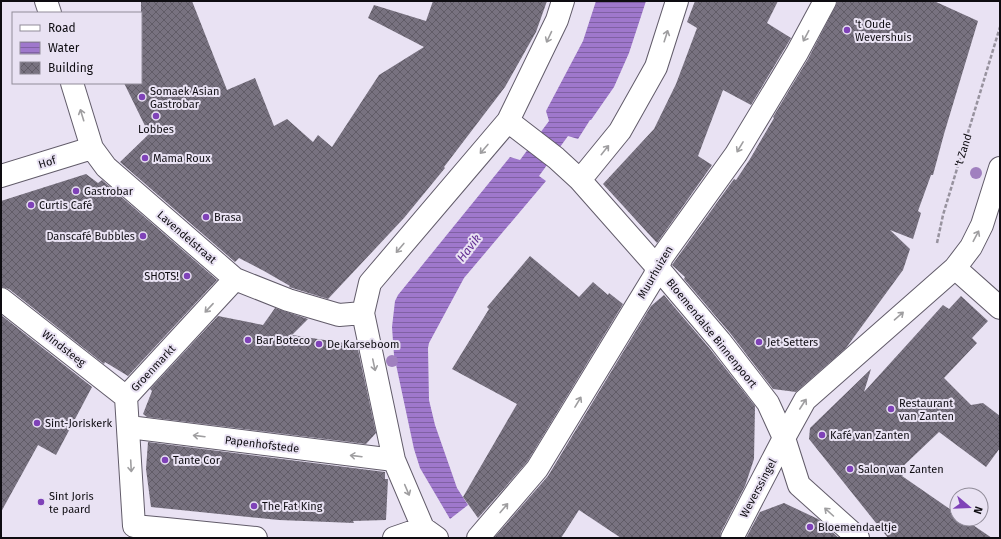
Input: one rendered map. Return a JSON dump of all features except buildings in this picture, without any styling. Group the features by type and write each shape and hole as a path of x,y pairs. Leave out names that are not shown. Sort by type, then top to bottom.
{"street":[{"path":"46,1 50,12"},
{"path":"394,538 430,533 394,460 363,313 370,283 508,121 557,20 563,1"},
{"path":"580,180 620,131 656,67 677,1"},
{"name":"Muurhuizen","path":"478,538 537,469 654,277 662,257 736,154 797,54 825,1"},
{"name":"Lavendelstraat","path":"72,84 92,148 106,167 235,279 288,300 339,316 363,313"},
{"name":"Bloemendalse Binnenpoort","path":"508,121 556,158 580,180 720,341 768,403 784,438 799,484 858,538"},
{"name":"Hof","path":"1,176 92,148"},
{"path":"784,438 805,400 954,268 971,246 982,225 1000,168"},
{"path":"954,268 1000,308"},
{"name":"Groenmarkt","path":"235,279 126,397 129,427 130,532 256,538"},
{"name":"Windsteeg","path":"1,299 126,397"},
{"name":"Papenhofstede","path":"129,427 394,460"},
{"name":"Weverssingel","path":"732,538 784,438"}],"path":[{"name":"'t Zand","path":"954,268 936,243 943,215 1000,27"}],"water":[{"name":"Havik","path":"596,1 646,1 629,53 614,87 578,139 568,136 539,176 546,181 464,278 429,343 429,400 435,425 457,488 468,505 450,519 420,468 414,449 394,355 392,327 395,301 398,295 510,157 520,160 549,121 546,111 583,41"}],"place":[{"name":"'t Oude Wevershuis","path":"847,30"},
{"name":"Somaek Asian Gastrobar","path":"142,97"},
{"name":"Lobbes","path":"156,116"},
{"name":"Mama Roux","path":"145,158"},
{"name":"Gastrobar","path":"76,191"},
{"name":"Curtis Café","path":"31,205"},
{"name":"Brasa","path":"206,217"},
{"name":"Danscafé Bubbles","path":"143,236"},
{"name":"SHOTS!","path":"187,276"},
{"name":"Bar Boteco","path":"248,340"},
{"name":"Jet Setters","path":"759,342"},
{"name":"De Karseboom","path":"319,344"},
{"name":"Restaurant van Zanten","path":"891,409"},
{"name":"Sint-Joriskerk","path":"37,423"},
{"name":"Kafé van Zanten","path":"822,435"},
{"name":"Tante Cor","path":"165,460"},
{"name":"Salon van Zanten","path":"850,469"},
{"name":"Sint Joris te paard","path":"41,502"},
{"name":"The Fat King","path":"254,506"},
{"name":"Bloemendaeltje","path":"810,527"}]}
